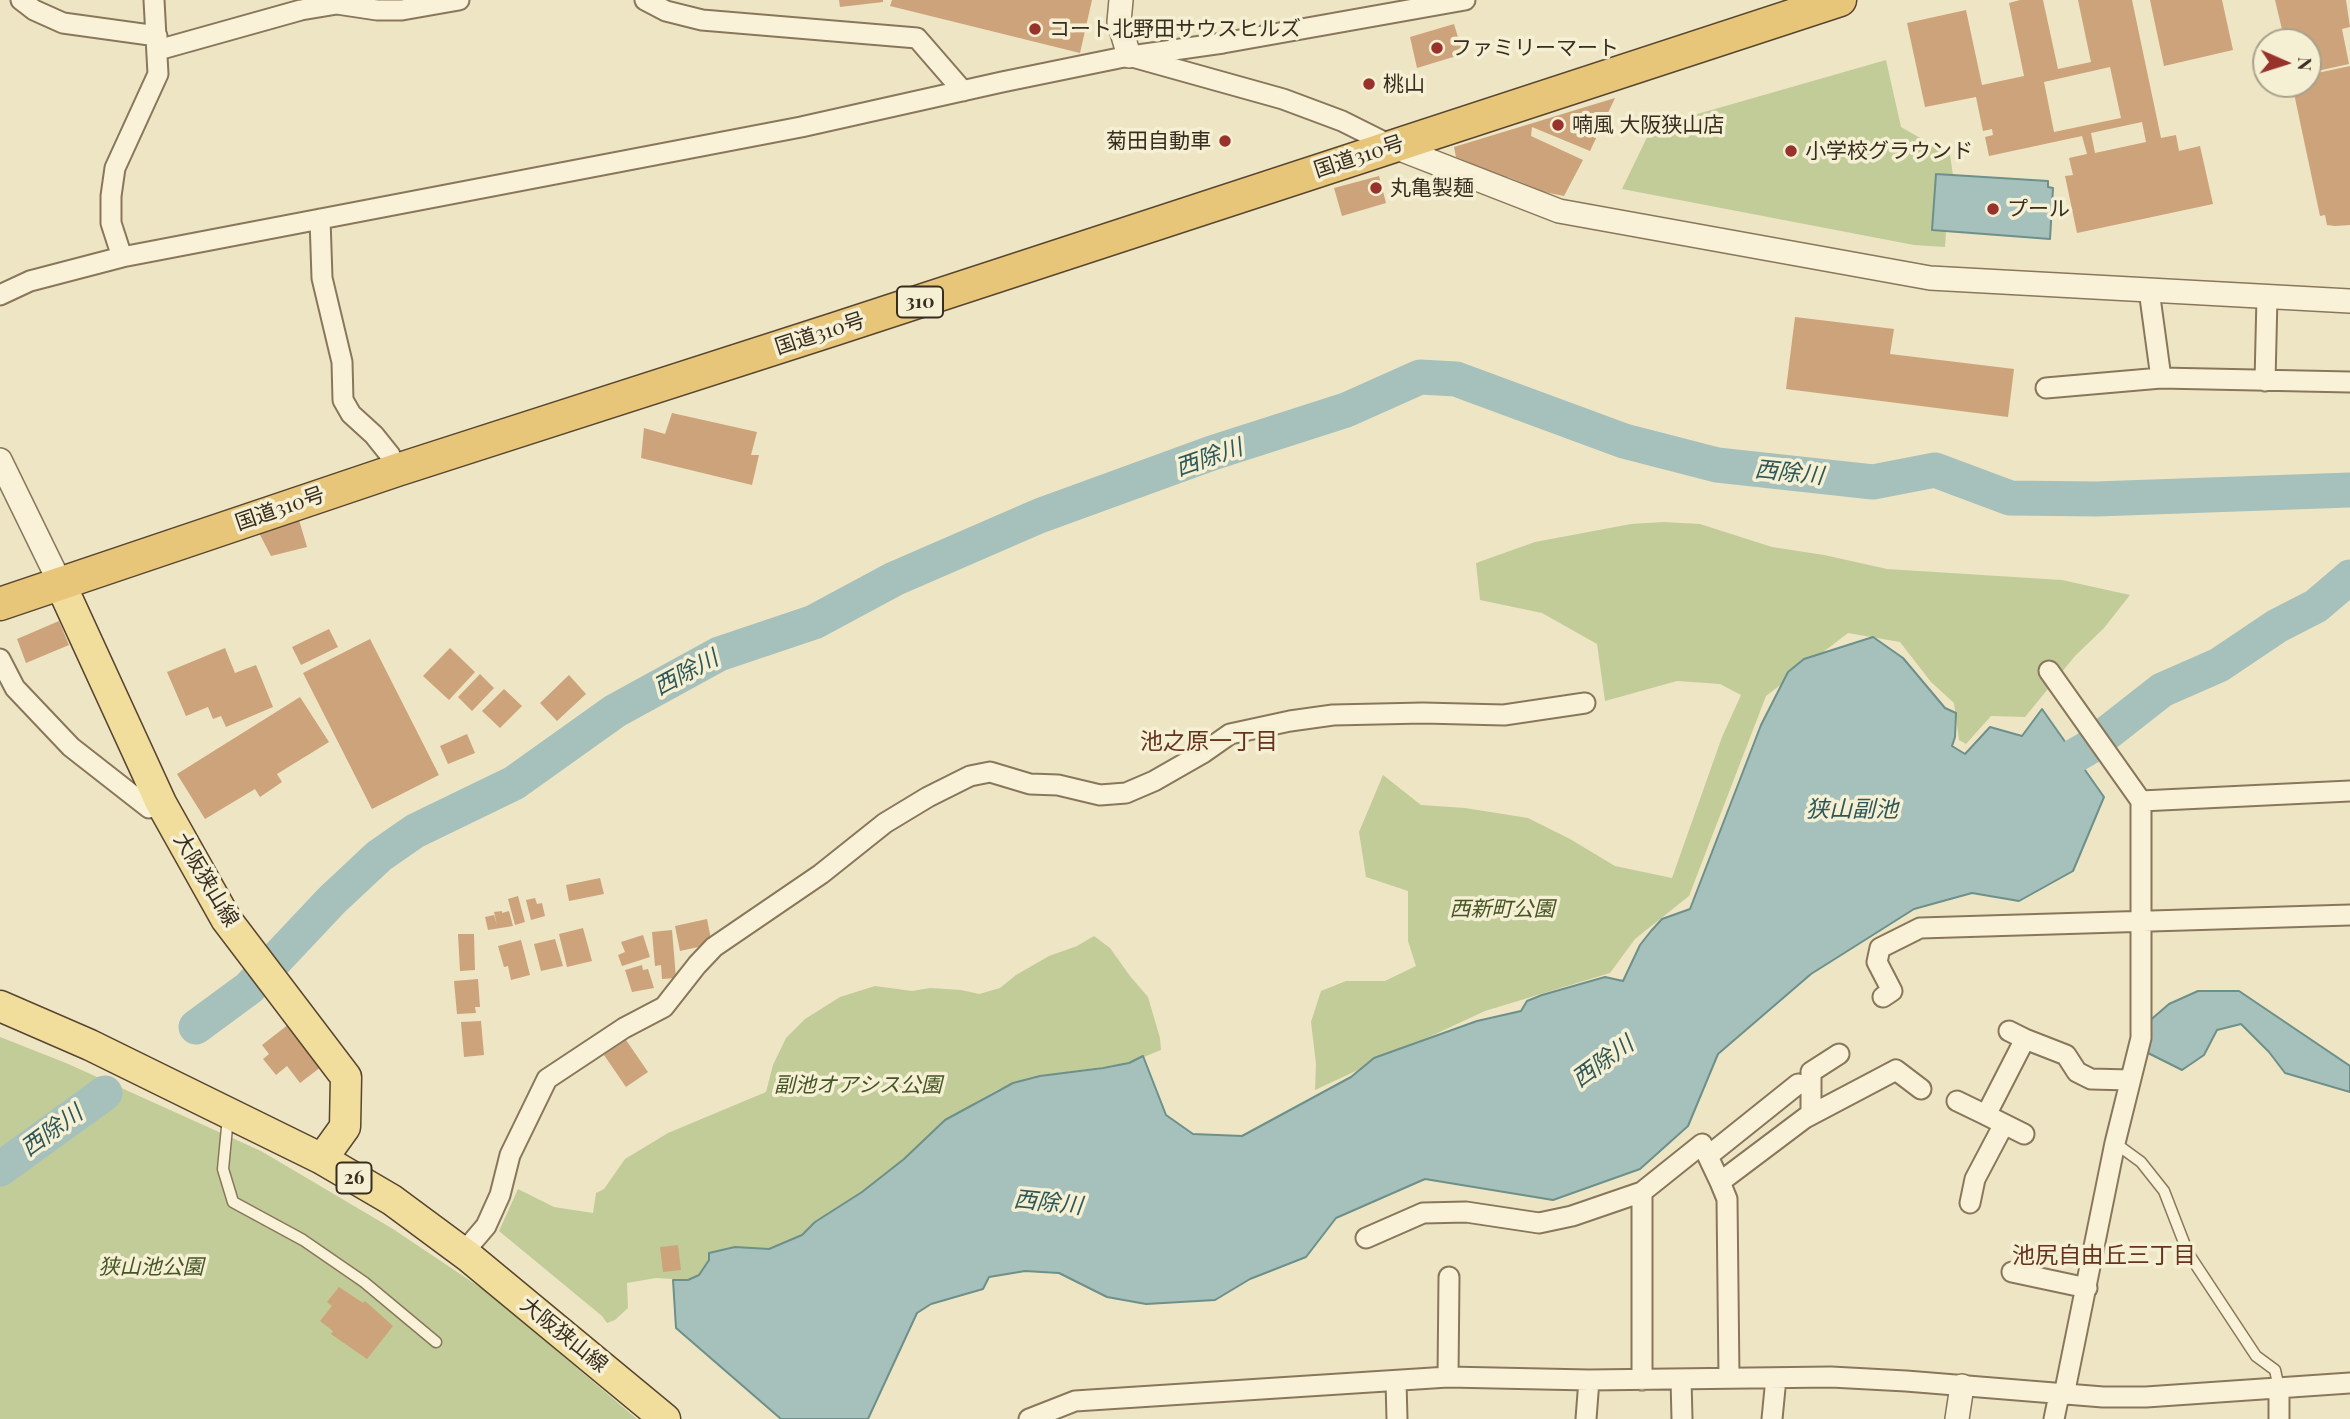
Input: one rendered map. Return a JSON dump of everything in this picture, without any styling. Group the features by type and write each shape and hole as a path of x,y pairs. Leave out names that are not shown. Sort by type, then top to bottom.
{"highway":[{"name":"国道310号","path":"0,604 397,470 1840,0"}],"main road":[{"name":"大阪狭山線","path":"60,583 161,803 226,919 346,1077 345,1127 322,1159"},
{"name":"大阪狭山線","path":"0,1006 90,1045 322,1159 392,1200 463,1253 666,1419"}],"street":[{"path":"20,0 34,10 63,23 157,43 337,4 384,5 402,10 459,0"},
{"path":"122,257 111,223 111,195 115,168 158,74 154,0"},
{"path":"645,0 666,11 702,20 917,38 963,91"},
{"path":"1121,0 1119,22 1129,56"},
{"path":"0,295 30,282 122,257 788,130 1129,56 1223,43 1402,5 1465,0"},
{"path":"1129,56 1283,99 1342,121 1392,146 1559,211 1930,278 2350,301"},
{"path":"320,219 322,278 342,362 343,400 351,414 390,454 397,470"},
{"path":"2149,290 2161,378"},
{"path":"2265,381 2267,298"},
{"path":"2046,388 2161,378 2350,383"},
{"path":"0,460 60,583"},
{"path":"0,659 15,688 71,747 149,808 161,803"},
{"path":"2049,671 2140,800 2141,922 2141,1038 2115,1143 2087,1288 2054,1419"},
{"path":"463,1253 486,1226 500,1195 510,1155 547,1079 624,1028 664,1007 714,947 821,874 885,823 960,781 990,772 1030,784 1058,785 1100,795 1126,793 1173,770 1230,734 1290,721 1333,715 1504,715 1585,703"},
{"path":"2140,800 2350,791"},
{"path":"1883,997 1892,991 1877,962 1880,948 1920,928 2350,915"},
{"path":"1970,1203 1971,1178 1995,1119 2017,1035 2066,1055 2077,1072 2091,1079 2130,1080"},
{"path":"1811,1114 1811,1072 1839,1054"},
{"path":"1720,1182 1811,1114 1896,1070 1921,1089"},
{"path":"1708,1156 1798,1084"},
{"path":"1957,1101 2024,1134"},
{"path":"1366,1238 1423,1213 1466,1212 1539,1223 1572,1216 1642,1192 1702,1144 1727,1199 1729,1378"},
{"path":"1642,1192 1642,1380"},
{"path":"2012,1272 2087,1288"},
{"path":"1448,1377 1449,1277"},
{"path":"1029,1419 1075,1401 1448,1377 1642,1380 1831,1377 2061,1395 2146,1397 2350,1382"},
{"path":"1772,1419 1776,1378"},
{"path":"1681,1379 1682,1419"},
{"path":"1586,1419 1589,1380"},
{"path":"1396,1381 1397,1419"},
{"path":"1958,1419 1962,1386"},
{"path":"2279,1388 2279,1419"}],"lane":[{"path":"228,1113 223,1169 233,1202 303,1240 364,1282 436,1342"},
{"path":"2115,1143 2141,1162 2164,1191 2188,1254 2256,1356 2275,1370 2279,1388"}],"green space":[{"name":"小学校グラウンド","path":"1886,60 1901,127 1950,155 1953,175 1936,174 1932,230 1946,231 1945,247 1914,245 1622,189 1652,127"},
{"name":"西新町公園","path":"1631,524 1700,524 1772,547 1887,569 2062,580 2130,595 2025,717 1991,716 1966,744 1959,740 1954,703 1931,682 1900,642 1848,633 1766,696 1689,896 1635,939 1610,973 1485,1011 1315,1090 1316,1064 1311,1022 1321,991 1346,981 1385,981 1416,966 1408,941 1408,891 1366,877 1359,832 1383,775 1421,805 1465,808 1528,818 1615,866 1672,878 1722,737 1741,695 1720,684 1677,681 1605,701 1597,644 1542,613 1480,600 1476,563 1535,542"},
{"name":"副池オアシス公園","path":"1094,936 1110,948 1148,997 1161,1050 1129,1063 1040,1076 995,1091 945,1120 904,1159 862,1192 815,1222 802,1235 769,1249 735,1247 709,1259 699,1275 688,1280 656,1278 627,1283 628,1308 615,1320 607,1323 499,1231 518,1189 554,1207 593,1213 596,1193 604,1189 625,1159 668,1133 766,1092 773,1065 786,1038 805,1019 840,997 875,986 912,991 930,988 961,990 979,994 1000,988 1016,975 1049,956 1077,946"},
{"name":"狭山池公園","path":"0,1037 66,1063 261,1151 393,1229 490,1294 637,1419 0,1419"}],"water":[{"name":"プール","path":"1936,174 2048,181 2048,187 2053,188 2050,239 1932,230"},
{"name":"狭山副池","path":"1873,637 1903,658 1945,708 1956,713 1952,746 1965,754 1990,727 2022,736 2042,709 2104,797 2073,871 2019,901 1972,893 1914,909 1811,974 1718,1054 1688,1126 1640,1169 1553,1200 1425,1179 1336,1218 1306,1257 1250,1279 1215,1300 1146,1304 1107,1297 1059,1273 1025,1271 989,1277 983,1289 931,1304 917,1313 868,1419 781,1419 676,1328 673,1280 688,1280 699,1275 709,1260 709,1253 735,1247 769,1249 802,1235 815,1222 862,1192 904,1159 945,1120 1013,1083 1040,1076 1129,1063 1143,1056 1166,1115 1193,1134 1242,1136 1351,1077 1374,1058 1477,1021 1521,1011 1527,1001 1542,995 1605,977 1623,981 1640,945 1662,919 1690,909 1761,725 1788,672 1804,659"},
{"path":"2198,991 2239,991 2350,1066 2350,1092 2285,1073 2269,1052 2241,1024 2217,1030 2204,1055 2182,1070 2144,1051 2147,1023 2169,1004"}],"building":[{"path":"839,0 883,0 883,2 840,7"},
{"name":"コート北野田サウスヒルズ","path":"892,0 1092,0 1080,53 890,6"},
{"path":"2043,0 2058,69 2091,62 2078,0 2132,0 2161,138 2176,135 2179,151 2200,146 2213,204 2077,233 2065,176 2073,175 2069,158 2087,154 2082,136 1989,156 1985,137 1993,135 1992,129 1983,131 1976,97 1925,107 1907,23 1966,10 1982,85 2024,76 2009,3","holes":["2110,67 2121,118 2054,132 2044,82","2142,122 2146,142 2095,153 2091,133"]},
{"path":"2150,0 2222,0 2233,50 2164,66"},
{"path":"2275,0 2346,0 2350,27 2342,29 2349,64 2322,70 2322,28 2282,28"},
{"path":"1454,24 1463,54 1417,68 1410,37"},
{"path":"2350,66 2350,225 2327,225 2325,215 2320,216 2295,98 2322,98 2322,72"},
{"path":"1615,98 1590,151 1532,127 1531,136 1583,160 1564,196 1544,192 1508,177 1507,179 1456,157 1454,147"},
{"path":"1379,176 1386,203 1342,216 1334,188"},
{"path":"1795,317 1894,329 1890,354 2014,369 2008,417 1786,389"},
{"path":"672,413 757,432 751,455 759,455 752,485 641,458 644,428 665,434"},
{"path":"299,520 307,547 271,556 259,533"},
{"path":"59,621 69,645 26,663 17,639"},
{"path":"329,629 338,647 301,665 292,647"},
{"path":"370,639 439,775 372,809 303,673"},
{"path":"225,648 235,673 256,665 273,707 226,727 221,716 213,719 208,707 186,716 167,672"},
{"path":"450,648 475,672 449,700 423,676"},
{"path":"480,674 494,688 472,711 458,697"},
{"path":"569,675 586,694 557,721 540,703"},
{"path":"504,689 522,706 500,728 482,711"},
{"path":"300,697 329,742 277,774 282,782 260,797 255,789 205,819 177,774"},
{"path":"467,734 475,753 448,764 440,746"},
{"path":"600,878 604,894 569,901 566,885"},
{"path":"518,896 525,922 515,925 508,899"},
{"path":"535,898 537,904 542,903 545,916 531,920 526,900"},
{"path":"509,911 513,926 488,930 485,917 494,915 497,925 494,912"},
{"path":"707,919 712,944 680,951 675,926"},
{"path":"583,928 592,961 567,967 559,934"},
{"path":"672,930 676,978 662,979 661,965 655,966 652,932"},
{"path":"458,934 474,934 475,970 460,971"},
{"path":"643,935 650,957 622,966 618,955 625,952 621,942"},
{"path":"555,939 563,966 541,971 534,944"},
{"path":"521,940 530,975 511,980 508,966 504,967 498,946"},
{"path":"642,965 643,970 648,969 654,988 632,992 625,970"},
{"path":"478,979 480,1007 475,1007 476,1013 457,1014 454,981"},
{"path":"481,1021 484,1055 464,1057 461,1022"},
{"path":"289,1024 321,1067 300,1083 287,1066 276,1075 263,1059 269,1054 262,1045"},
{"path":"626,1040 648,1072 626,1087 604,1055"},
{"path":"678,1245 681,1270 663,1272 660,1247"},
{"path":"339,1287 363,1303 365,1301 393,1326 367,1359 331,1334 333,1331 320,1321 332,1306 327,1302"}],"waterway":[{"name":"西除川","path":"196,1027 249,988 332,900 379,856 415,831 514,783 615,711 719,654 814,622 894,579 1039,516 1212,453 1346,410 1420,377 1456,379 1624,441 1717,465 1873,482 1935,470 2010,498 2096,499 2350,490"},
{"name":"西除川","path":"2035,779 2088,748 2162,690 2219,665 2277,626 2316,606 2350,577"},
{"name":"西除川","path":"0,1169 105,1093"}],"place":[{"name":"コート北野田サウスヒルズ","path":"1035,29"},
{"name":"ファミリーマート","path":"1437,48"},
{"name":"桃山","path":"1369,84"},
{"name":"喃風 大阪狭山店","path":"1558,125"},
{"name":"菊田自動車","path":"1225,141"},
{"name":"小学校グラウンド","path":"1791,151"},
{"name":"丸亀製麺","path":"1376,188"},
{"name":"プール","path":"1993,209"}],"district":[{"name":"池之原一丁目","path":"1209,742"},
{"name":"池尻自由丘三丁目","path":"2104,1256"}]}
